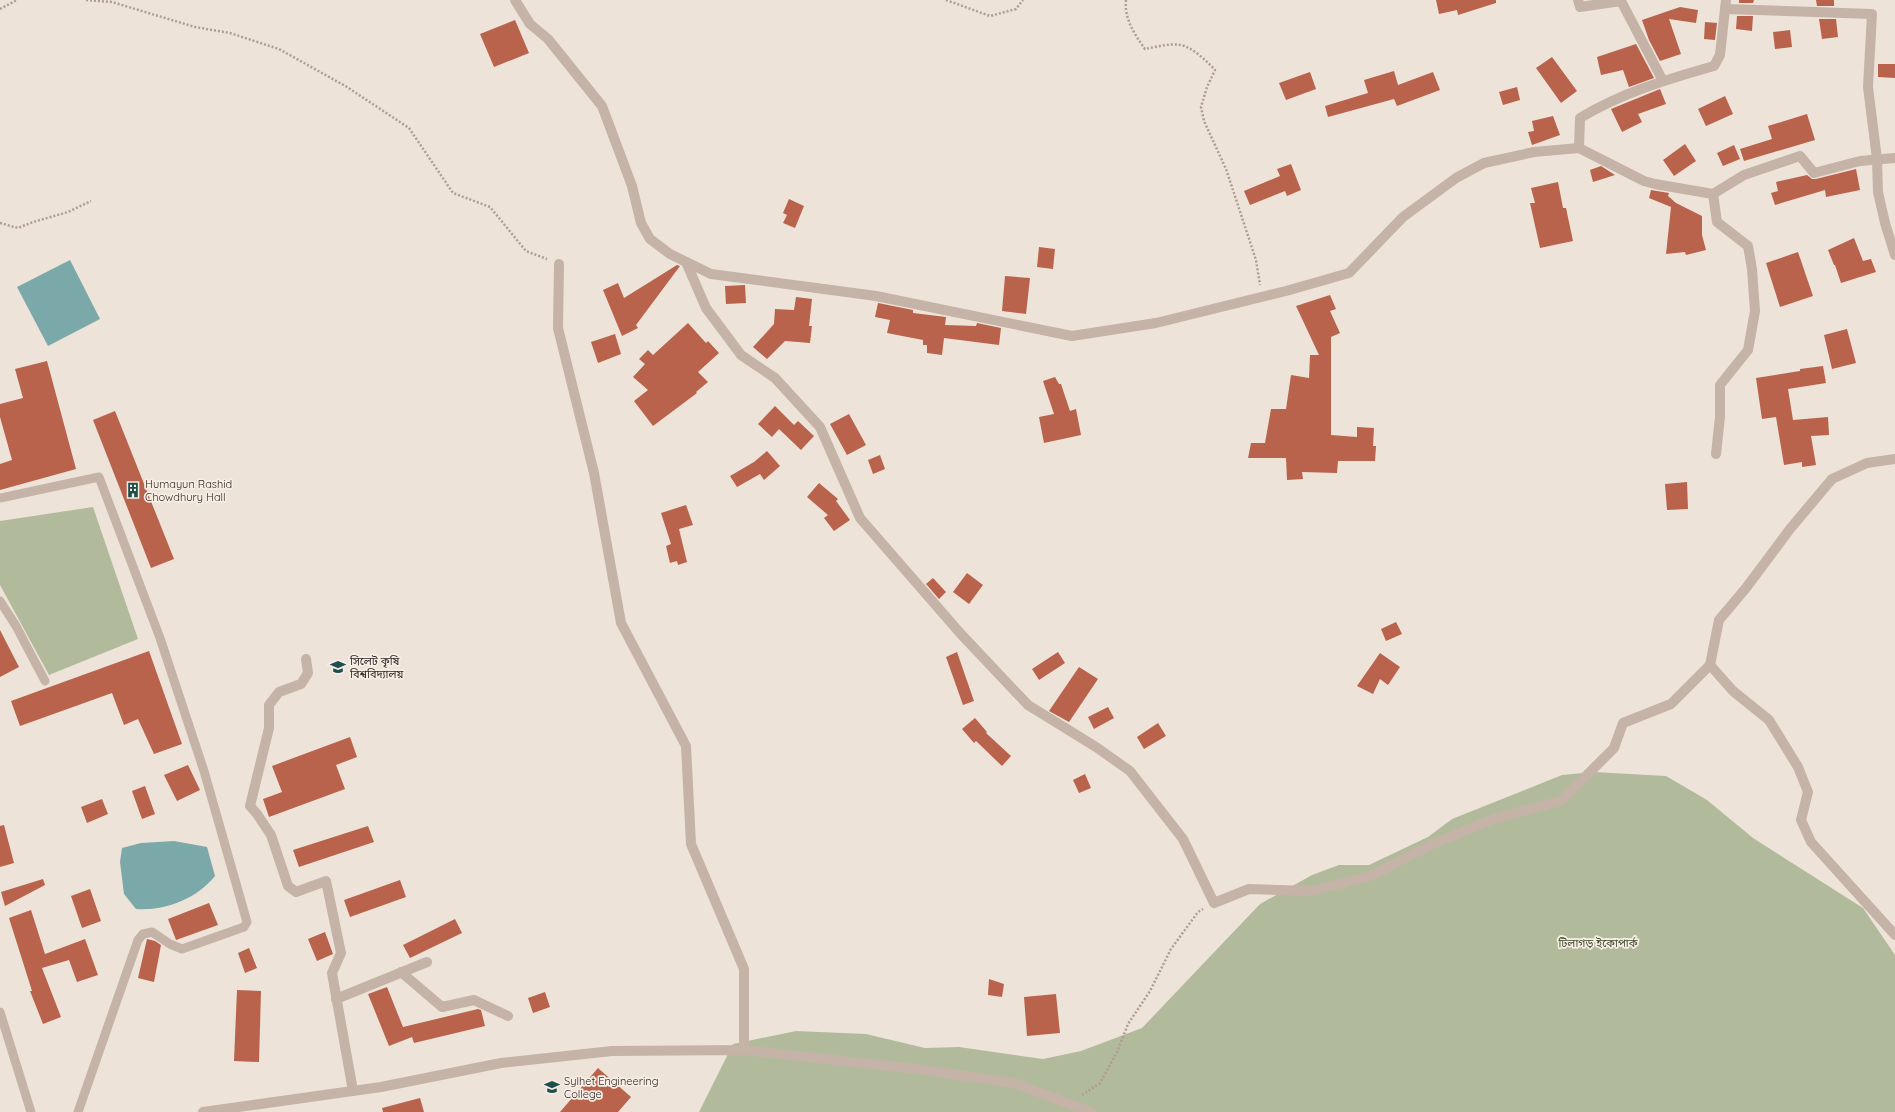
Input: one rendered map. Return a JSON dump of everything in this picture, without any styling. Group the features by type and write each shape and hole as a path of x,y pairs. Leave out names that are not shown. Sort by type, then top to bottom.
{"street":[{"path":"515,0 530,24 548,39 602,106 632,186 641,223 650,239 670,254 711,274 876,296 1072,336 1156,323 1262,297 1349,273 1403,218 1456,178 1484,163 1534,152 1579,148 1644,181 1713,194 1744,175 1800,156 1814,173 1860,161 1895,158"},
{"path":"1578,0 1580,7 1621,1 1663,81"},
{"path":"1579,148 1580,118 1599,107 1663,81 1714,66 1720,55 1726,5 1872,14 1868,87 1877,159 1878,192 1884,223 1895,255"},
{"path":"1713,194 1717,222 1748,246 1752,268 1755,310 1748,350 1720,385 1720,417 1716,454"},
{"path":"686,262 706,308 741,355 775,378 820,427 860,518 960,633 1028,705 1096,747 1130,771 1183,840 1214,903 1249,889 1312,891 1370,876 1433,844 1493,819 1561,801 1614,748 1623,723 1671,704 1710,665 1719,620 1746,588 1790,529 1832,479 1867,463 1895,459"},
{"path":"559,264 558,328 594,473 621,623 686,746 691,844 744,968 744,1050"},
{"path":"306,659 308,673 301,684 279,692 269,705 269,728 250,806 258,814 271,835 288,886 296,892 326,881 341,953 332,973 353,1091"},
{"path":"1710,665 1733,691 1769,720 1798,767 1808,792 1802,820 1811,842 1895,936"},
{"path":"336,999 427,962"},
{"path":"401,972 442,1007 474,1000 508,1016"},
{"path":"203,1112 223,1111 381,1088 501,1063 612,1051 744,1050 917,1069 1014,1083 1092,1112"}],"lane":[{"path":"0,498 100,477 163,646 204,771 247,922 244,927 182,949 170,944 152,932 143,934 138,940 78,1112"},
{"path":"0,601 16,626 45,681"},
{"path":"0,1012 31,1112"}],"path":[{"path":"0,9 17,0"},
{"path":"86,0 112,2 195,27 230,33 279,49 346,86 409,128 453,192 490,208 526,251 559,264"},
{"path":"946,0 990,16 1016,9 1023,0"},
{"path":"1126,0 1125,9 1134,33 1145,49 1162,45 1181,45 1206,60 1215,70 1207,87 1202,107 1204,121 1226,169 1247,238 1256,260 1262,297"},
{"path":"0,223 18,228 68,212 91,201"},
{"path":"1071,1103 1100,1083 1117,1052 1128,1024 1150,991 1171,949 1198,912 1214,903"}],"green space":[{"path":"93,507 138,639 49,675 0,585 0,521"},
{"name":"টিলাগড় ইকোপার্ক","path":"1594,772 1666,776 1707,800 1753,838 1863,908 1895,955 1895,1112 699,1112 733,1044 796,1031 866,1034 925,1048 959,1047 1043,1059 1081,1051 1142,1028 1260,904 1312,875 1339,865 1369,865 1428,837 1452,819 1562,775"}],"water":[{"path":"70,260 100,319 48,346 17,287"},
{"path":"174,841 207,847 215,876 199,891 180,902 158,908 136,909 124,894 120,862 122,848 141,843"}],"building":[{"path":"1436,0 1496,0 1496,3 1458,15 1457,10 1439,14"},
{"path":"1739,0 1754,0 1753,3 1739,3"},
{"path":"1816,0 1834,0 1834,6 1817,6"},
{"path":"1680,7 1698,10 1696,23 1669,19 1681,54 1660,61 1649,40 1642,20"},
{"path":"1737,16 1753,16 1752,31 1736,29"},
{"path":"1819,19 1836,19 1838,37 1822,39"},
{"path":"515,20 529,53 494,67 480,34"},
{"path":"1705,22 1717,23 1715,40 1704,39"},
{"path":"1790,30 1792,47 1775,49 1773,32"},
{"path":"1636,44 1654,78 1629,87 1623,70 1601,75 1597,57"},
{"path":"1552,57 1577,91 1561,103 1536,68"},
{"path":"1878,64 1895,64 1895,78 1878,77"},
{"path":"1394,71 1398,85 1433,72 1440,90 1397,106 1394,99 1328,117 1325,106 1368,93 1364,80"},
{"path":"1310,72 1316,89 1286,100 1279,83"},
{"path":"1517,87 1520,100 1503,105 1499,92"},
{"path":"1660,89 1666,104 1638,114 1642,122 1622,132 1611,109"},
{"path":"1725,96 1733,114 1706,126 1698,109"},
{"path":"1807,114 1815,140 1744,161 1740,149 1772,139 1768,126"},
{"path":"1553,116 1560,135 1532,145 1528,132 1534,131 1532,121"},
{"path":"1685,144 1696,161 1674,176 1663,160"},
{"path":"1734,145 1740,159 1723,166 1717,153"},
{"path":"1291,164 1301,190 1287,196 1285,191 1250,205 1244,191 1280,176 1277,169"},
{"path":"1601,166 1615,175 1593,182 1590,170"},
{"path":"1856,169 1860,190 1826,197 1825,190 1775,205 1771,193 1778,191 1776,182 1807,175 1812,179 1816,179"},
{"path":"1558,182 1563,208 1566,208 1573,241 1540,248 1530,203 1535,203 1531,188"},
{"path":"1651,190 1669,193 1668,196 1676,203 1702,216 1702,235 1706,250 1686,255 1685,252 1666,254 1671,207 1649,198"},
{"path":"789,199 804,206 795,228 783,223 787,215 783,213"},
{"path":"1854,238 1863,261 1871,259 1876,272 1841,283 1828,250"},
{"path":"1039,247 1055,249 1053,269 1037,267"},
{"path":"1798,252 1813,296 1780,307 1766,263"},
{"path":"677,265 680,266 636,325 638,328 622,336 603,290 618,283 624,298"},
{"path":"1005,276 1030,278 1026,314 1002,311"},
{"path":"745,285 746,303 726,304 725,286"},
{"path":"1330,295 1336,309 1330,311 1340,333 1331,337 1331,435 1357,437 1357,427 1374,428 1373,446 1376,446 1375,461 1338,461 1337,473 1302,472 1303,479 1287,480 1286,458 1248,458 1251,443 1265,443 1271,409 1286,409 1291,375 1309,378 1310,355 1319,355 1296,306"},
{"path":"796,297 812,299 809,326 812,326 810,343 785,341 767,359 753,347 774,324 775,309 794,310"},
{"path":"878,303 913,310 913,313 946,317 945,325 976,326 977,323 1001,328 999,345 944,338 942,355 927,353 927,345 923,345 923,340 887,333 890,320 875,317"},
{"path":"688,323 706,343 708,341 719,353 698,372 708,382 696,392 697,393 653,426 634,401 648,390 633,377 645,364 639,359 648,350 653,355"},
{"path":"1847,329 1856,363 1832,369 1824,335"},
{"path":"615,334 621,354 598,363 591,342"},
{"path":"47,361 76,469 0,490 0,464 12,460 0,417 0,404 23,398 15,369"},
{"path":"1823,366 1826,383 1788,389 1793,420 1828,417 1829,435 1811,436 1816,465 1802,467 1802,462 1784,465 1776,417 1762,419 1756,378"},
{"path":"1055,377 1059,384 1061,384 1070,411 1076,409 1081,435 1044,443 1039,417 1054,414 1043,381"},
{"path":"775,406 794,425 798,421 814,436 801,450 779,429 772,437 758,424"},
{"name":"Humayun Rashid Chowdhury Hall","path":"115,411 174,559 151,568 93,420"},
{"path":"849,414 866,445 847,455 830,424"},
{"path":"767,451 780,466 764,480 760,474 737,487 730,476 754,462"},
{"path":"880,455 885,469 873,474 868,460"},
{"path":"1687,482 1688,509 1667,510 1665,484"},
{"path":"819,483 838,499 836,501 850,520 834,531 824,518 828,515 807,497"},
{"path":"686,505 693,525 679,529 687,562 678,565 677,561 670,563 666,546 671,544 661,513"},
{"path":"967,573 983,585 969,604 953,592"},
{"path":"933,578 946,592 939,599 926,584"},
{"path":"1396,622 1402,634 1386,641 1381,629"},
{"path":"0,630 19,667 0,677"},
{"path":"149,651 182,744 154,754 138,719 124,725 112,693 20,726 11,701"},
{"path":"957,652 974,701 963,705 946,657"},
{"path":"1058,652 1065,663 1039,680 1032,669"},
{"path":"1380,653 1400,667 1388,685 1380,679 1373,694 1357,686"},
{"path":"1079,667 1098,679 1069,722 1049,711"},
{"path":"1108,707 1114,718 1094,729 1088,717"},
{"path":"975,718 987,732 986,733 1011,756 1002,766 976,741 974,743 962,729"},
{"path":"1158,723 1166,736 1144,749 1137,737"},
{"path":"350,737 357,757 336,765 345,789 269,817 263,799 282,792 272,766"},
{"path":"188,765 200,790 177,801 164,775"},
{"path":"1085,774 1091,788 1079,793 1073,780"},
{"path":"145,786 155,814 142,819 132,791"},
{"path":"102,799 108,814 87,823 81,807"},
{"path":"4,825 14,863 0,867 0,826"},
{"path":"368,826 374,842 299,867 293,850"},
{"path":"43,879 45,885 5,906 1,892"},
{"path":"400,880 406,897 350,917 344,900"},
{"path":"90,889 101,921 82,928 71,896"},
{"path":"209,903 218,925 176,940 168,919"},
{"path":"31,910 45,954 85,939 98,975 77,982 69,960 42,968 61,1017 43,1024 30,991 32,991 9,918"},
{"path":"455,919 462,933 410,958 403,945"},
{"path":"325,932 333,954 317,961 308,939"},
{"path":"147,939 155,941 161,945 154,982 138,978"},
{"path":"249,948 257,968 245,973 238,953"},
{"path":"989,979 1004,984 1002,997 988,995"},
{"path":"387,987 403,1027 478,1009 481,1010 485,1026 414,1043 412,1037 389,1046 368,994"},
{"path":"237,990 261,991 259,1062 234,1061"},
{"path":"545,992 550,1007 533,1013 528,998"},
{"path":"1056,994 1060,1033 1027,1036 1024,997"},
{"path":"598,1068 631,1097 618,1112 560,1112"},
{"path":"420,1098 424,1112 383,1112 382,1108"}],"place":[{"name":"Humayun Rashid Chowdhury Hall","path":"133,490"},
{"name":"সিলেট কৃষি বিশ্ববিদ্যালয়","path":"338,667"},
{"name":"Sylhet Engineering College","path":"552,1087"}]}
